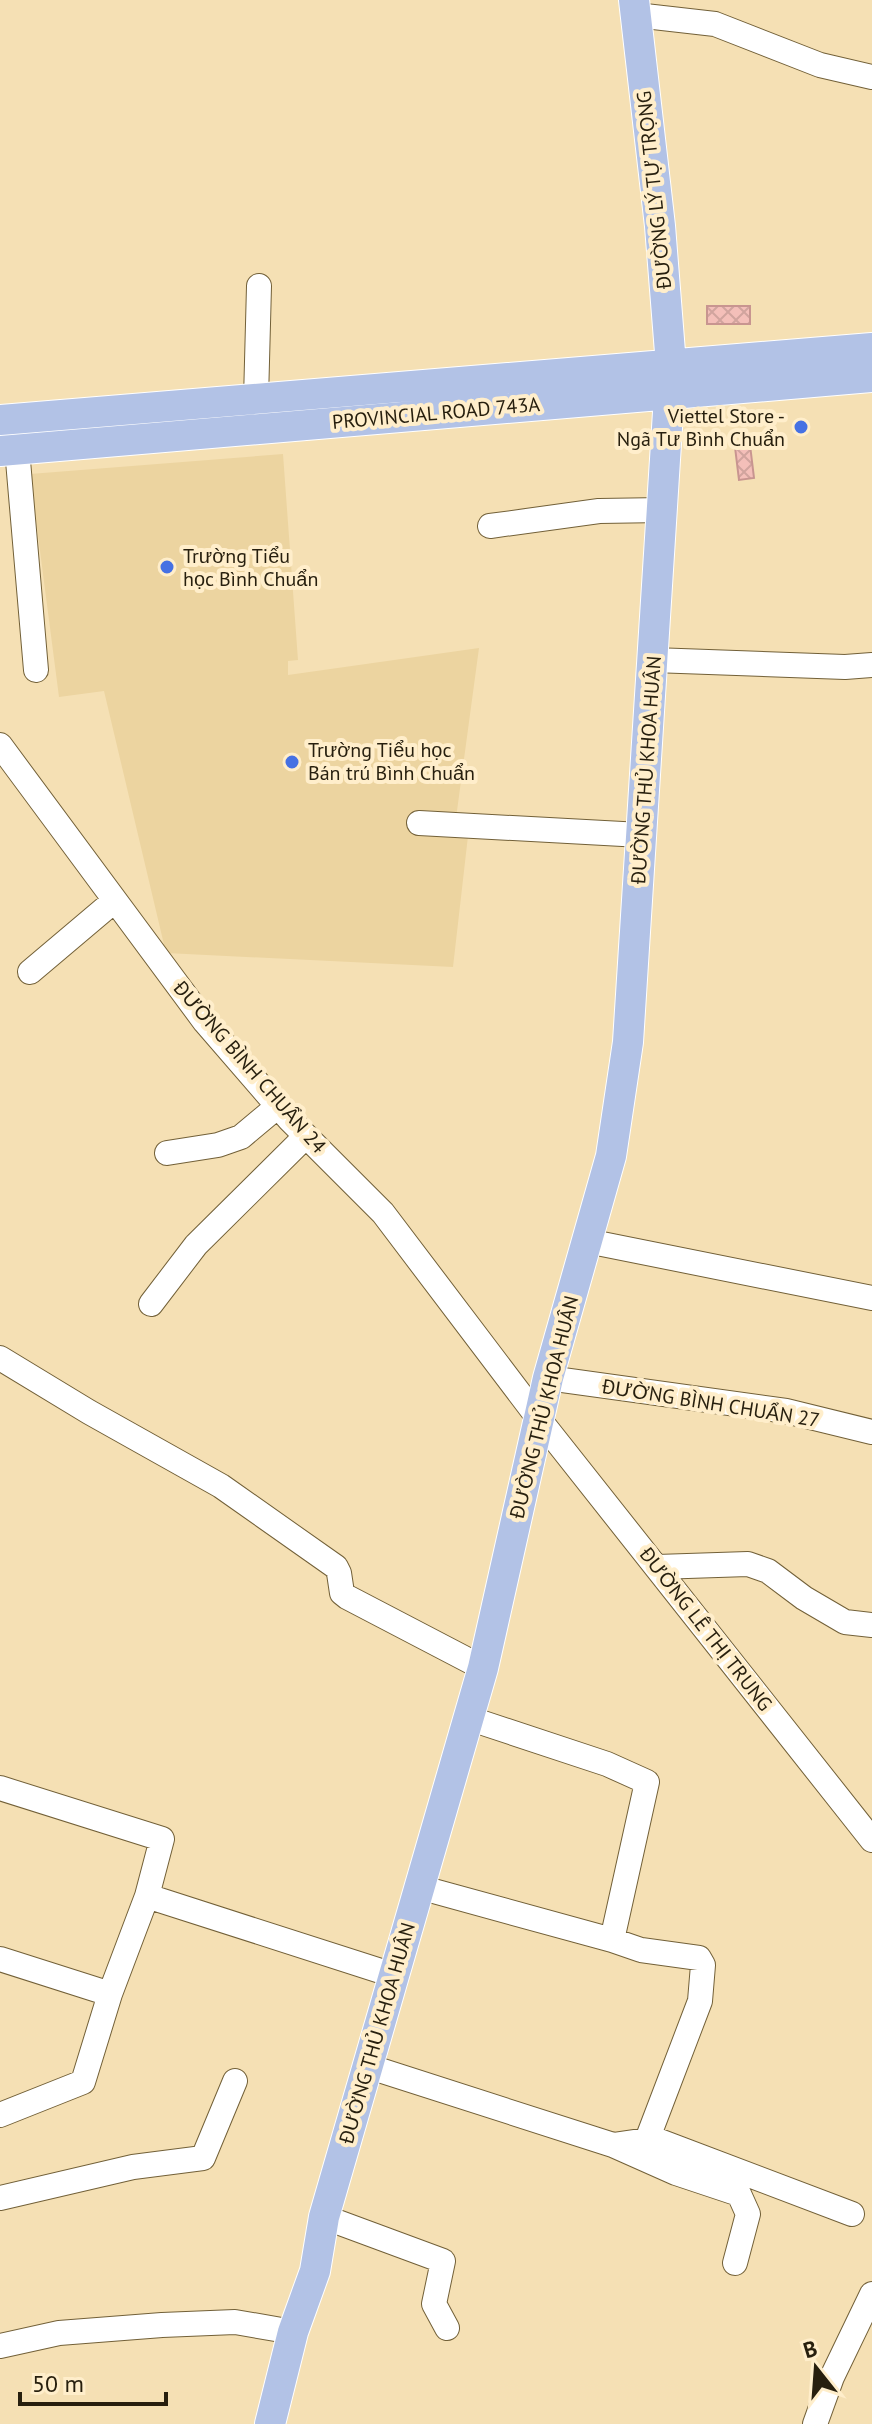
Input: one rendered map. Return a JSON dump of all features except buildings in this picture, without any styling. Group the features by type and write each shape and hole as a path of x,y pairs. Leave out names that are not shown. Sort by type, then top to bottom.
{"main road":[{"name":"ĐƯỜNG LÝ TỰ TRỌNG","path":"635,7 660,226 671,379"},
{"name":"PROVINCIAL ROAD 743A","path":"0,420 256,399 671,379 871,374"},
{"name":"PROVINCIAL ROAD 743A","path":"8,450 671,379"},
{"name":"ĐƯỜNG THỦ KHOA HUÂN","path":"270,2424 293,2332 315,2271 324,2217 483,1668 548,1378 611,1156 628,1042 671,379"}],"street":[{"path":"635,7 715,24 820,65 872,77"},
{"path":"256,399 259,286"},
{"path":"8,450 36,670"},
{"path":"490,526 599,511 663,510"},
{"path":"653,660 845,667 872,665"},
{"name":"ĐƯỜNG BÌNH CHUẨN 24","path":"0,745 205,1022 278,1106 383,1213 539,1419"},
{"path":"419,823 641,835"},
{"path":"30,972 114,901"},
{"path":"167,1153 218,1145 241,1137 278,1106"},
{"path":"151,1304 196,1245 306,1136"},
{"path":"587,1241 872,1298"},
{"path":"0,1358 221,1486 336,1567 342,1593 347,1597 483,1668"},
{"name":"ĐƯỜNG BÌNH CHUẨN 27","path":"548,1378 786,1411 872,1432"},
{"name":"ĐƯỜNG LÊ THỊ TRUNG","path":"539,1419 872,1840"},
{"path":"657,1567 748,1564 768,1571 804,1598 845,1622 872,1625"},
{"path":"468,1718 607,1764 647,1782 612,1940"},
{"path":"0,1788 162,1839 147,1896 110,1994 83,2082 0,2115"},
{"path":"419,1887 641,1950 699,1958 703,1965 700,2001 647,2140"},
{"path":"147,1896 393,1975"},
{"path":"0,1959 110,1994"},
{"path":"367,2066 613,2145 676,2173 739,2194 748,2214 735,2263"},
{"path":"0,2198 133,2167 203,2158 235,2081"},
{"path":"613,2145 654,2139 852,2214"},
{"path":"324,2217 443,2261 434,2304 447,2328"},
{"path":"815,2424 832,2377 872,2294"},
{"path":"0,2346 59,2333 162,2325 235,2322 293,2332"}],"shaded area":[{"name":"Trường Tiểu học Bán trú Bình Chuẩn","path":"283,454 298,660 288,661 288,675 479,648 454,833 468,836 453,967 166,953 104,691 59,697 30,474"}],"place":[{"name":"Viettel Store - Ngã Tư Bình Chuẩn","path":"801,427"},
{"name":"Trường Tiểu học Bình Chuẩn","path":"167,567"},
{"name":"Trường Tiểu học Bán trú Bình Chuẩn","path":"292,762"}]}
